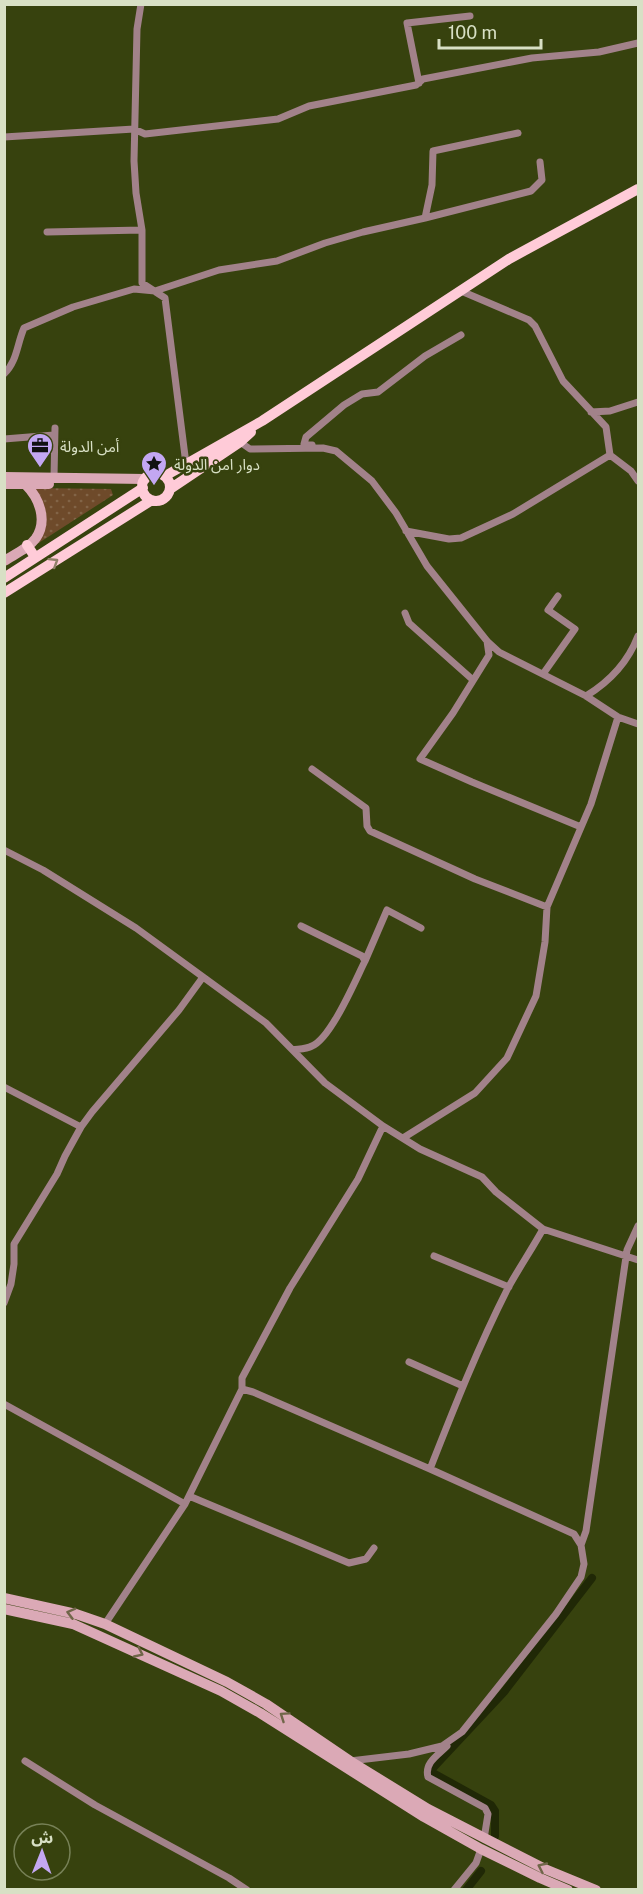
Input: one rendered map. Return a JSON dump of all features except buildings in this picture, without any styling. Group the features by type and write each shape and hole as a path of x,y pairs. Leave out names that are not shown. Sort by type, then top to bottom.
{"main road":[{"path":"165,476 262,421 508,259 639,189"},
{"path":"4,593 152,500 164,498 170,489 240,442 262,421"},
{"path":"4,578 143,484 154,473 165,476 170,489"},
{"path":"4,477 54,477 143,484"},
{"path":"4,484 143,484"},
{"path":"143,484 147,496 152,500"},
{"path":"4,561 27,546 38,533 41,517 38,500 26,485"},
{"path":"27,546 35,557"},
{"path":"4,1598 76,1614 105,1624 227,1682 266,1704 424,1817 482,1844 596,1890"},
{"path":"4,1609 73,1624 211,1686 347,1764"},
{"path":"482,1844 540,1878 568,1890"}],"street":[{"path":"141,4 137,30 134,129 136,193 142,230 142,284 165,298 186,464"},
{"path":"419,83 407,23 470,16"},
{"path":"4,136 134,129 145,134 278,119 309,106 416,85 423,79 532,58 599,52 639,42"},
{"path":"425,218 432,185 433,151 518,133"},
{"path":"4,374 14,362 18,340 24,328 73,307 134,289 155,291 219,270 277,261 363,232 531,191 542,180 540,162"},
{"path":"47,232 142,230"},
{"path":"462,291 529,320 535,326 562,381 606,427 610,455 631,471 639,481"},
{"path":"461,335 425,356 378,392 362,394 344,405 306,437 304,444 336,451 372,481 396,513 427,566 487,641 499,652 586,696 618,717 639,724"},
{"path":"591,412 610,411 639,402"},
{"path":"4,439 55,432 54,477"},
{"path":"240,442 250,449 323,448"},
{"path":"406,531 449,539 461,538 513,514 610,455"},
{"path":"543,674 575,629 548,610 558,596"},
{"path":"405,613 409,623 474,680"},
{"path":"586,696 604,684 628,657 639,636"},
{"path":"487,641 489,655 453,713 420,759 581,827"},
{"path":"403,1138 476,1094 507,1058 536,996 545,942 547,907 591,804 618,717"},
{"path":"312,769 366,808 367,826 370,831 475,879 547,907"},
{"path":"4,850 43,870 136,928 266,1023 325,1083 383,1126 420,1149 482,1177 496,1192 543,1229 639,1260"},
{"path":"293,1050 313,1046 332,1024 365,961 387,910 421,928"},
{"path":"300,926 362,956 365,961"},
{"path":"4,1303 11,1284 14,1244 57,1174 81,1127 179,1010 203,977"},
{"path":"4,1087 81,1127"},
{"path":"105,1624 185,1504 242,1389 242,1378 291,1288 358,1179 383,1126"},
{"path":"581,1545 586,1531 627,1250 639,1226"},
{"path":"430,1469 463,1386 509,1287 543,1229"},
{"path":"434,1256 509,1287"},
{"path":"4,1259 14,1264"},
{"path":"409,1362 463,1386"},
{"path":"242,1389 430,1469 574,1534 581,1545 584,1564 581,1577 556,1614 462,1732 428,1765 426,1771 431,1780 485,1808 488,1814 476,1863 454,1890"},
{"path":"4,1404 185,1504"},
{"path":"189,1496 349,1563 366,1559 374,1548"},
{"path":"347,1764 442,1746 462,1732"},
{"path":"25,1761 95,1805 247,1890"}],"shaded area":[{"path":"32,488 111,489 113,495 34,546 40,537"}],"waterway":[{"path":"495,1836 495,1811 491,1805 433,1773 432,1769 504,1692 592,1578"},
{"path":"466,1890 481,1871"}],"place":[{"name":"أمن الدولة","path":"40,469"},
{"name":"دوار امن الدولة","path":"154,487"}]}
